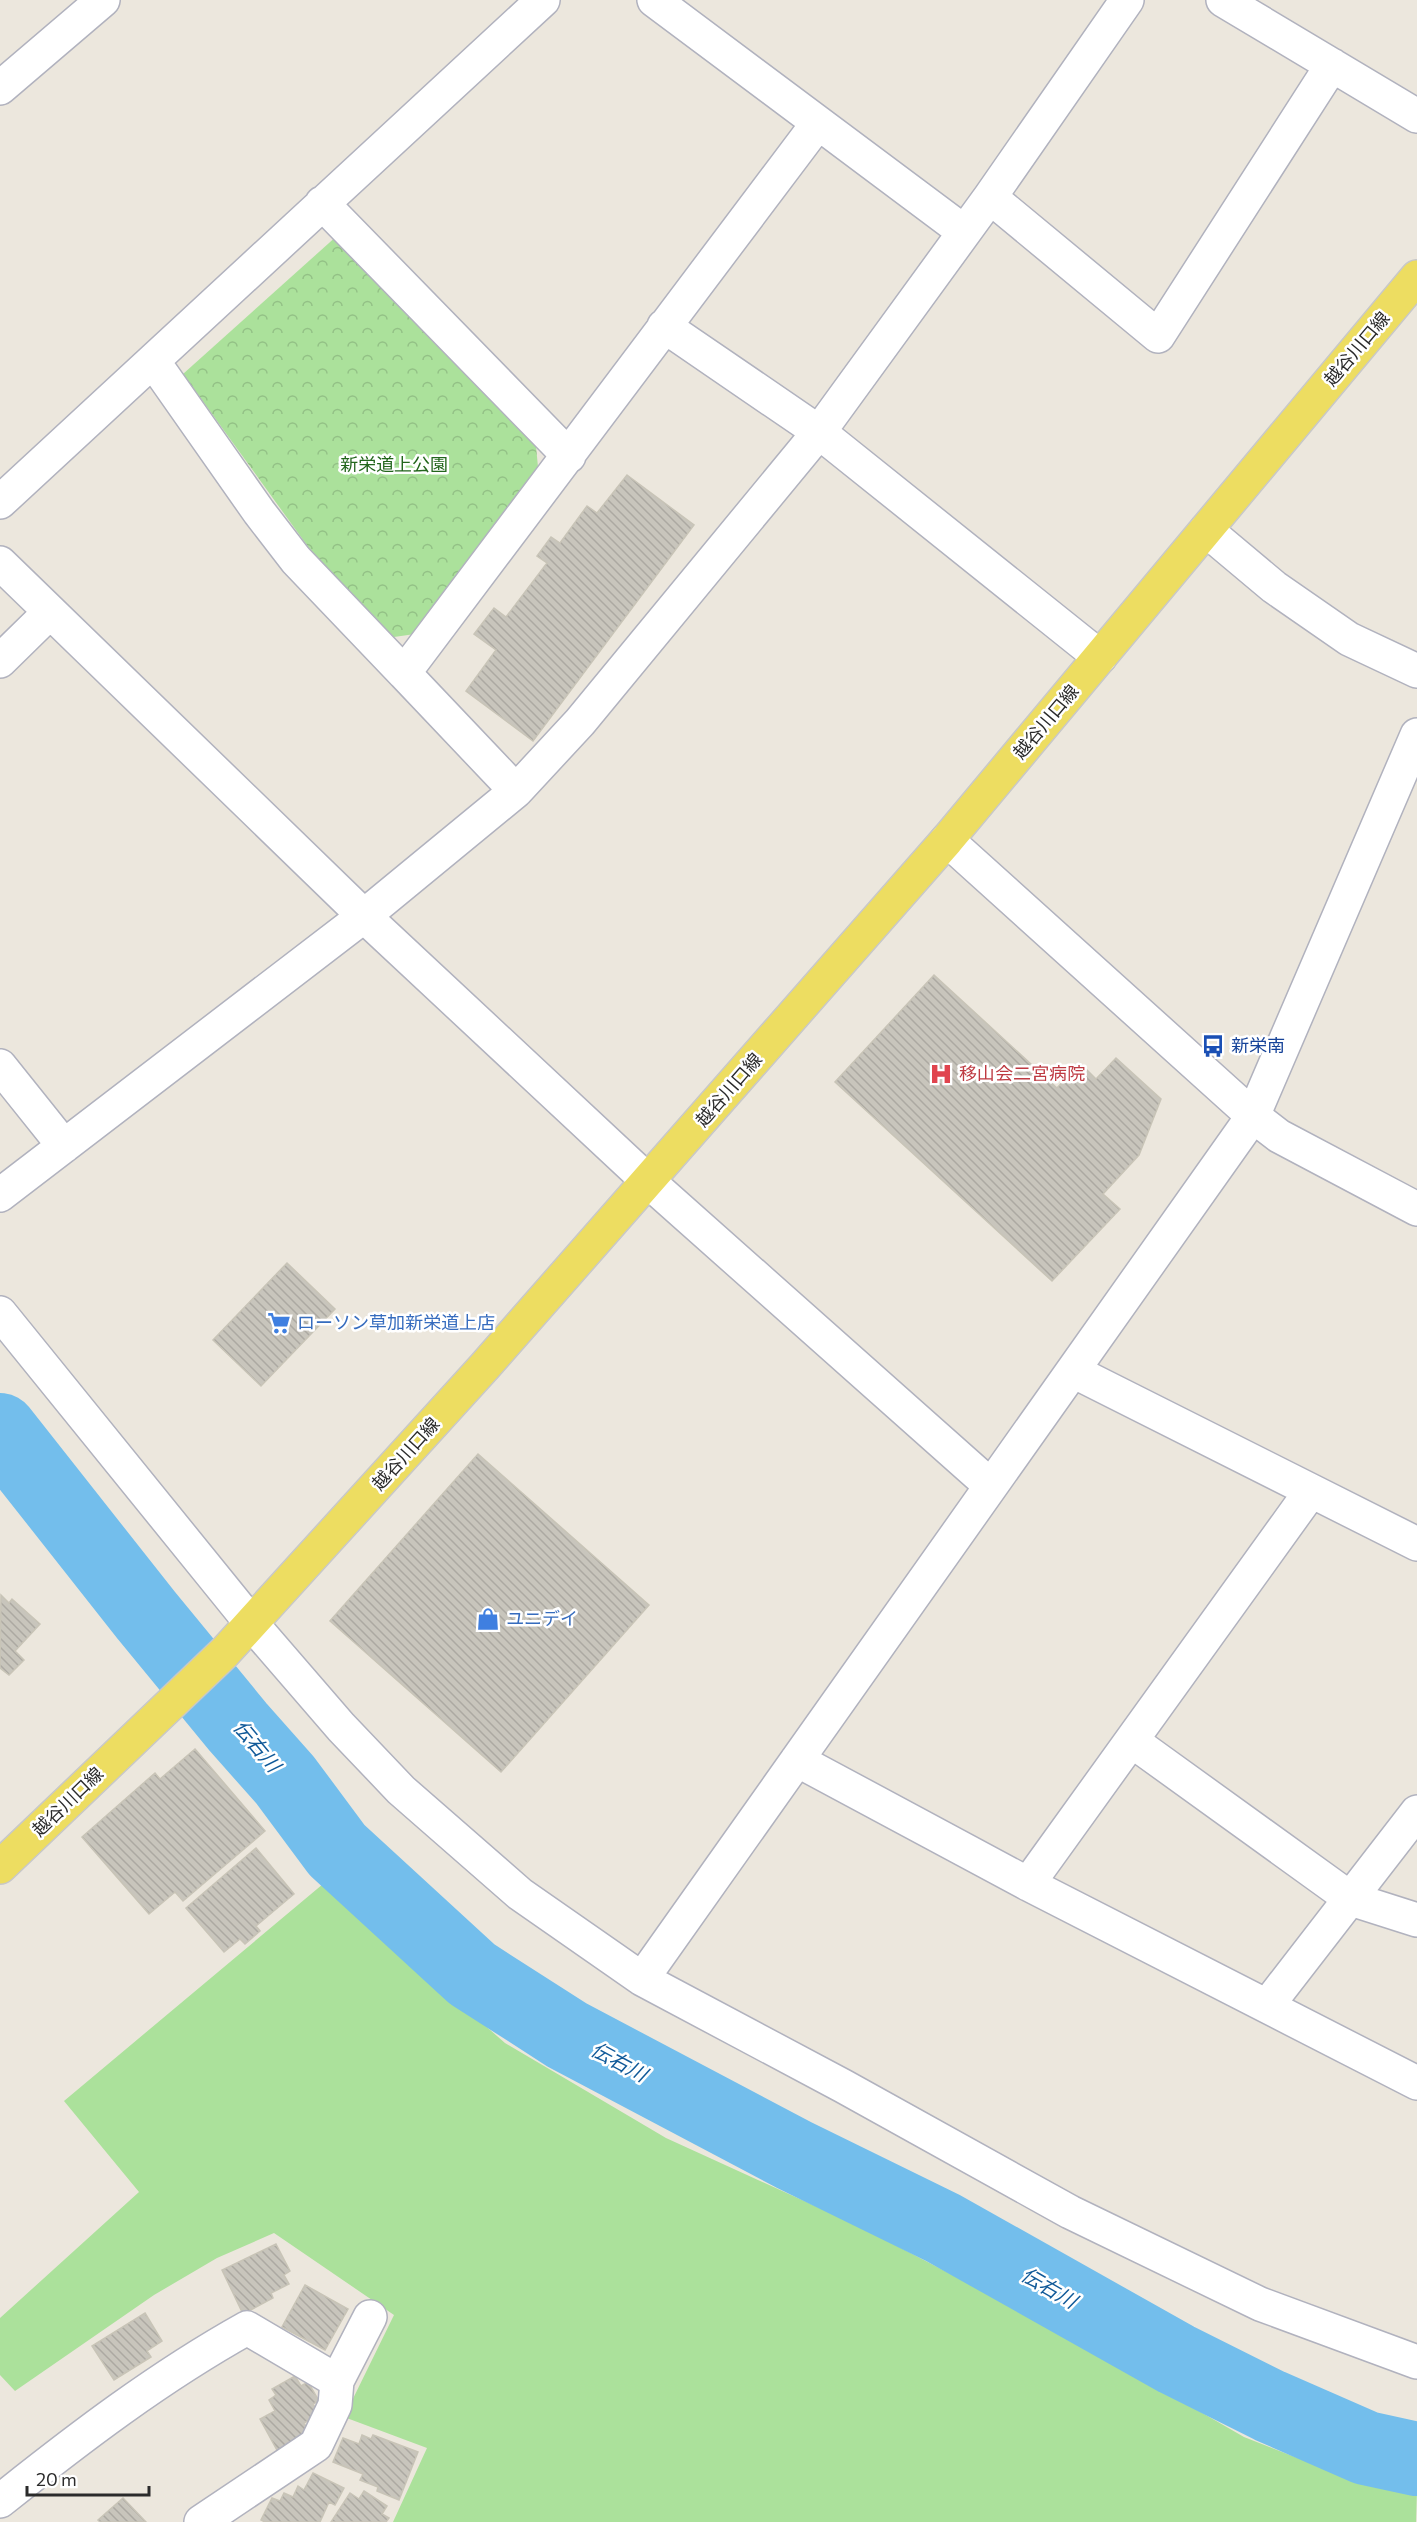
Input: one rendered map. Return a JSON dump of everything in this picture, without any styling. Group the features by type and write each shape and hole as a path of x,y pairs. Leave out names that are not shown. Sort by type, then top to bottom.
{"main road":[{"name":"越谷川口線","path":"0,1867 252,1624 649,1182 947,840 1417,277"}],"street":[{"path":"0,88 103,0"},
{"path":"0,502 543,0"},
{"path":"654,0 963,231"},
{"path":"0,1195 364,916 516,790 580,722 819,432 963,231 990,197 1127,0"},
{"path":"1223,0 1417,116"},
{"path":"990,197 1158,336 1332,65"},
{"path":"405,673 569,456 663,326 818,123"},
{"path":"322,203 569,456"},
{"path":"663,326 819,432 1100,657"},
{"path":"153,361 259,512 296,560 516,790"},
{"path":"1206,530 1274,587 1348,639 1417,671"},
{"path":"0,563 364,916 649,1182 991,1486"},
{"path":"0,661 50,612"},
{"path":"642,1979 1253,1116 1417,735"},
{"path":"947,840 1253,1116 1279,1136 1414,1200"},
{"path":"0,1066 64,1146"},
{"path":"0,1313 252,1624 341,1727 401,1790 520,1894 642,1979 843,2086 1070,2212 1260,2304 1415,2356"},
{"path":"1073,1371 1417,1544"},
{"path":"1028,1884 1311,1491"},
{"path":"1132,1742 1351,1899 1417,1920"},
{"path":"797,1760 1028,1884 1417,2083"},
{"path":"1267,2007 1417,1812"},
{"path":"201,2522 316,2445 335,2404 337,2381 370,2317"},
{"path":"0,2501 90,2430 198,2356 247,2328 337,2381"}],"green space":[{"name":"新栄道上公園","path":"339,234 536,446 538,467 415,634 394,637 314,555 183,374"},
{"path":"323,1884 505,2043 666,2138 857,2225 1067,2335 1244,2437 1341,2475 1417,2490 1416,2522 393,2522 427,2448 344,2417 394,2315 274,2233 217,2258 154,2295 15,2391 0,2375 0,2318 139,2192 64,2101"}],"building":[{"path":"627,475 694,525 533,741 466,691 496,650 474,634 494,608 506,617 547,563 537,556 551,537 560,543 587,506 597,513"},
{"path":"934,975 1057,1088 1080,1063 1096,1079 1116,1058 1161,1099 1139,1155 1103,1194 1120,1209 1052,1281 835,1082"},
{"path":"287,1263 335,1309 261,1386 213,1340"},
{"path":"478,1454 649,1605 501,1772 330,1621"},
{"path":"1,1595 9,1603 12,1599 40,1624 15,1651 24,1660 9,1675 0,1668"},
{"path":"195,1749 265,1831 183,1901 175,1892 149,1914 82,1837 155,1773 160,1779"},
{"path":"256,1848 294,1894 256,1926 260,1931 245,1944 240,1939 224,1952 186,1908"},
{"path":"276,2244 290,2271 284,2275 289,2284 271,2293 273,2298 243,2314 222,2270"},
{"path":"305,2285 348,2309 325,2350 282,2327"},
{"path":"145,2313 162,2341 147,2351 151,2357 114,2380 92,2346"},
{"path":"295,2376 301,2386 308,2382 319,2401 313,2404 319,2414 304,2423 310,2434 278,2452 260,2419 275,2411 269,2400 276,2395 272,2389"},
{"path":"362,2435 371,2439 373,2435 418,2452 399,2500 377,2491 378,2487 360,2480 363,2474 333,2462 343,2438 359,2444"},
{"path":"313,2473 344,2488 335,2505 329,2502 320,2522 265,2522 261,2520 272,2498 280,2501 284,2493 293,2497 298,2486 304,2490"},
{"path":"364,2491 387,2506 382,2514 389,2518 386,2522 331,2522 350,2493 359,2499"},
{"path":"123,2498 146,2522 100,2522 98,2520"}],"waterway":[{"name":"伝右川","path":"0,1430 146,1615 285,1780 337,1850 472,1974 567,2035 794,2155 943,2228 1176,2359 1270,2406 1366,2448 1417,2459"}],"place":[{"name":"新栄南","path":"1213,1046"},
{"name":"移山会二宮病院","path":"941,1074"},
{"name":"ローソン草加新栄道上店","path":"279,1323"},
{"name":"ユニデイ","path":"488,1619"}]}
